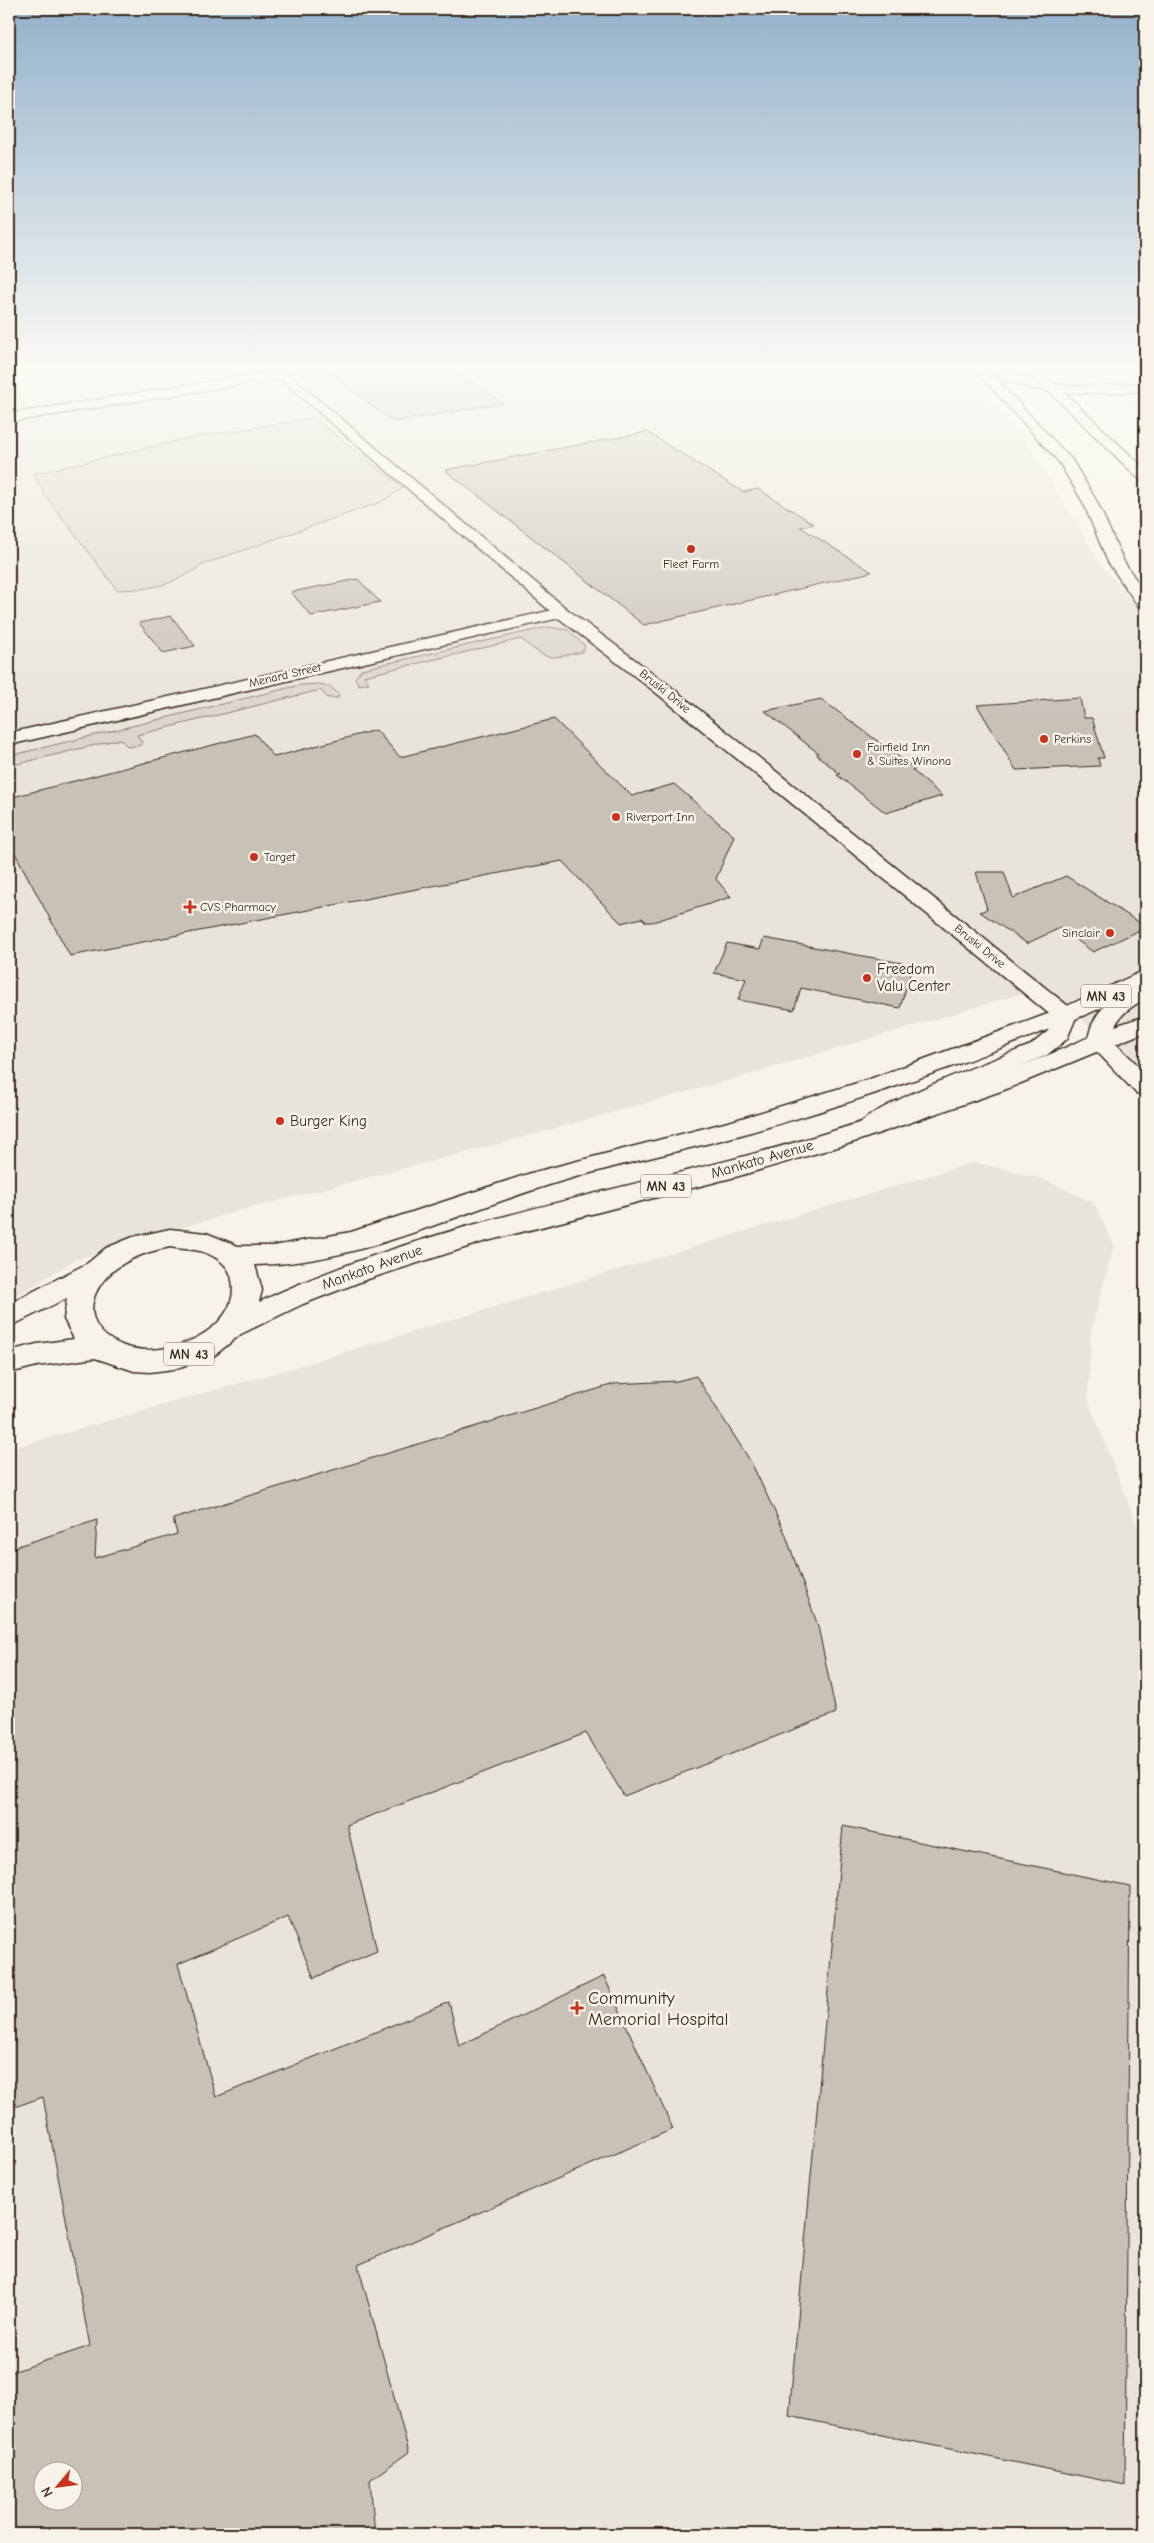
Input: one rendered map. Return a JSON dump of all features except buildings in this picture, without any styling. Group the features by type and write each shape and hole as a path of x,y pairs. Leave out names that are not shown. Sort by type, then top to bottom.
{"main road":[{"name":"Bruski Drive","path":"409,483 562,613 660,687 1065,1015"},
{"path":"1078,483 1090,502 1116,562 1145,604"},
{"name":"Menard Street","path":"9,739 562,613"},
{"name":"Mankato Avenue","path":"234,1256 288,1256 346,1244 540,1179 736,1127 855,1092 965,1054 1065,1015 1145,977"},
{"path":"1145,990 1119,1005 1111,1013 1099,1033 1100,1042 1119,1058 1145,1086"},
{"path":"870,1126 892,1112 1039,1050 1059,1034 1065,1015"},
{"name":"Mankato Avenue","path":"233,1326 336,1279 421,1249 741,1166 870,1126 989,1086 1145,1024"},
{"name":"Mankato Avenue","path":"9,1317 97,1270 118,1254 137,1245 170,1238 201,1240 219,1246 234,1256 244,1268 249,1286 246,1306 233,1326 222,1337 187,1355 164,1360 141,1361 119,1357 97,1347 83,1331 78,1320 78,1308 83,1288 97,1270"},
{"path":"9,1362 37,1355 97,1347"}],"shaded area":[{"path":"9,483 1051,483 1103,567 1145,616 1145,1080 1047,986 748,1075 506,1142 238,1211 75,1260 23,1292 9,1296"},
{"path":"38,483 396,483 403,488 381,502 204,564 172,582 142,589 117,590 45,495"},
{"path":"548,627 568,630 585,646 582,652 549,657 538,652 521,639 364,676 369,683 359,685 355,678 362,669"},
{"path":"319,684 330,686 339,695 338,698 328,698 320,690 137,735 142,743 141,745 128,747 120,739 9,766 9,756 300,685"},
{"name":"Community Memorial Hospital","path":"975,1162 1043,1179 1094,1203 1114,1245 1091,1331 1088,1400 1145,1545 1145,2534 9,2534 9,1449 272,1374"}],"place":[{"name":"Fleet Farm","path":"691,549"},
{"name":"Perkins","path":"1044,739"},
{"name":"Fairfield Inn & Suites Winona","path":"857,754"},
{"name":"Riverport Inn","path":"616,817"},
{"name":"Target","path":"254,857"},
{"name":"CVS Pharmacy","path":"190,907"},
{"name":"Sinclair","path":"1110,933"},
{"name":"Freedom Valu Center","path":"867,978"},
{"name":"Burger King","path":"280,1121"},
{"name":"Community Memorial Hospital","path":"577,2008"}]}
